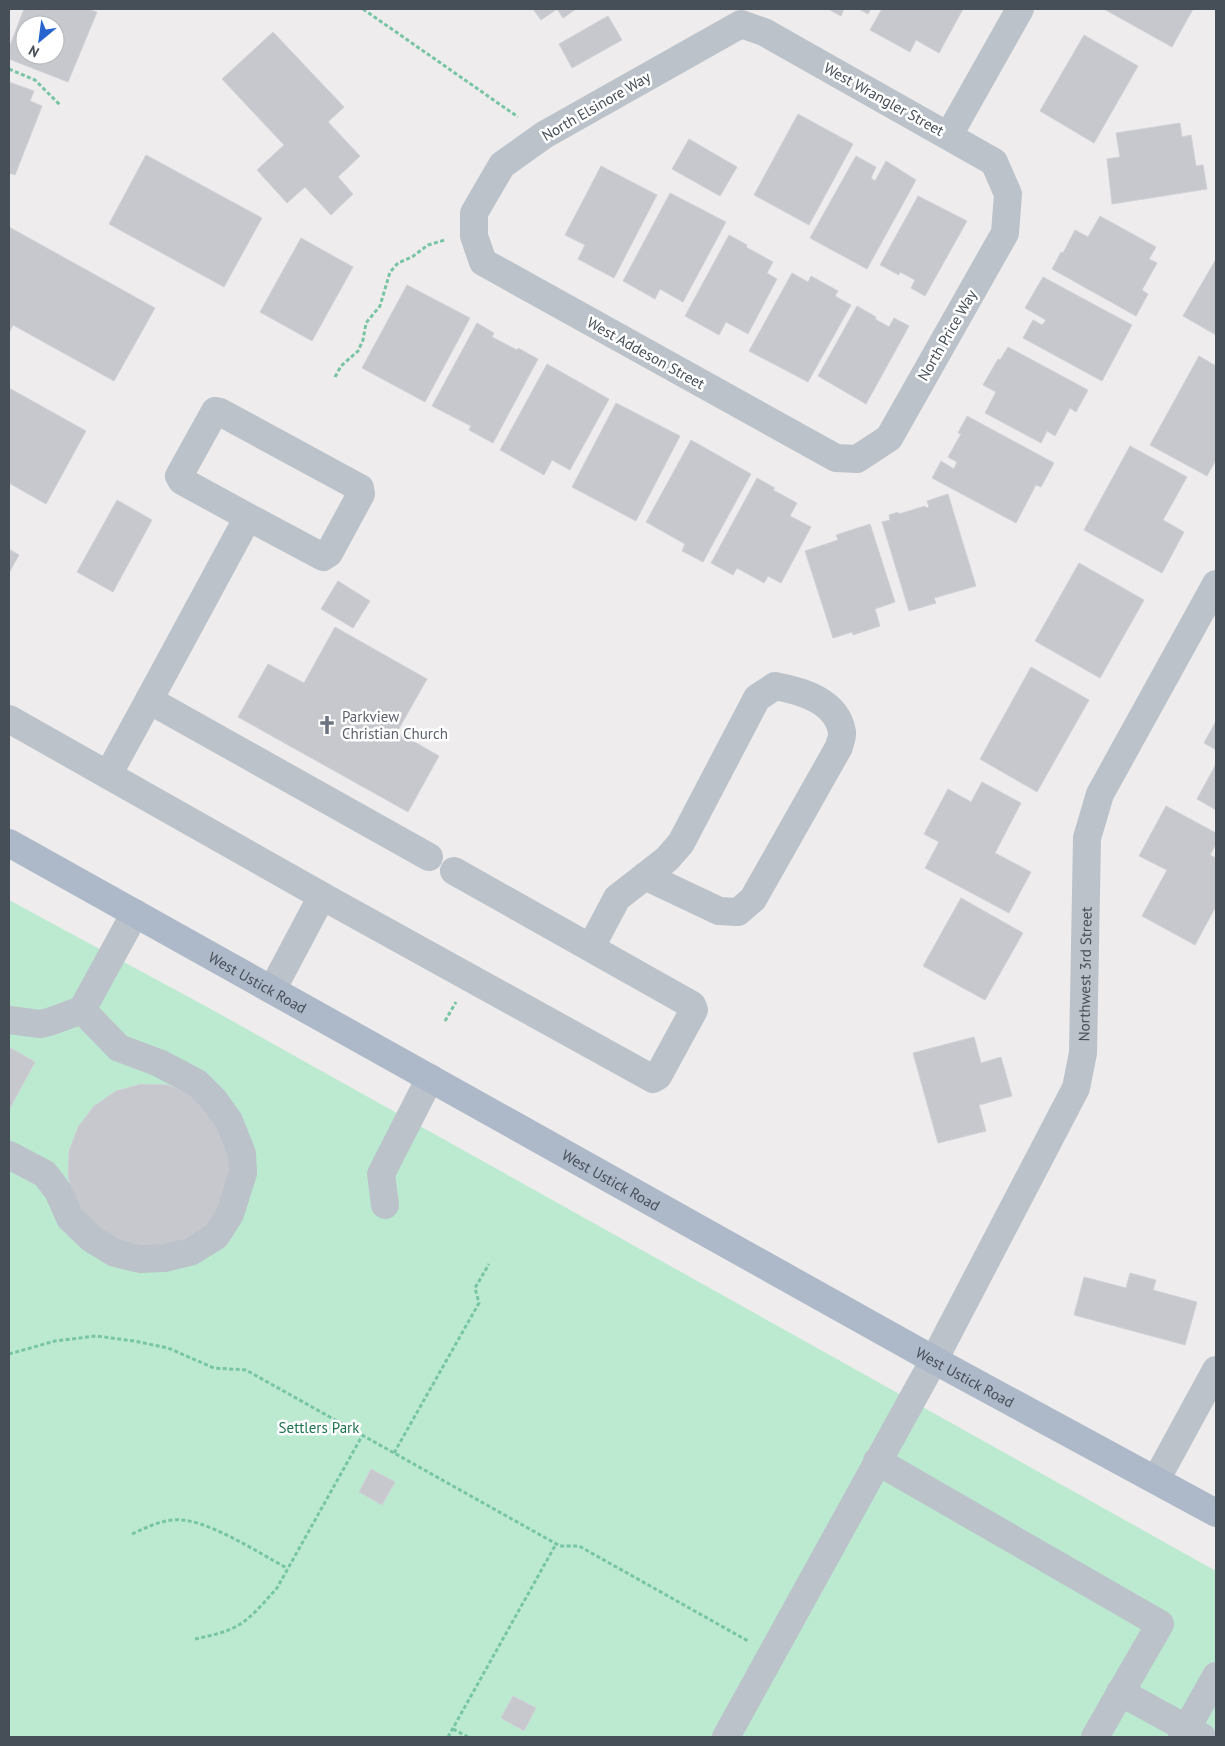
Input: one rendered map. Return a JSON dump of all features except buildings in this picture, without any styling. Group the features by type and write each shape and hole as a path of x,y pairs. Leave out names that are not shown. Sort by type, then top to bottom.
{"main road":[{"name":"West Ustick Road","path":"9,843 934,1360 1216,1513"}],"street":[{"path":"949,135 1020,9"},
{"name":"West Wrangler Street","path":"741,24 764,32 994,162 1008,194"},
{"name":"North Elsinore Way","path":"474,214 502,165 544,136 741,24"},
{"name":"North Price Way","path":"856,459 889,438 1005,233 1008,194"},
{"name":"West Addeson Street","path":"474,214 474,236 483,262 836,458 856,459"},
{"path":"214,411 220,412 360,488 360,494 329,554 323,557 248,517 182,481 179,476 214,411"},
{"path":"108,775 248,517"},
{"name":"Northwest 3rd Street","path":"726,1737 934,1360 1076,1088 1083,1053 1088,838 1100,794 1216,584"},
{"path":"591,947 617,898 645,876 668,858 681,843 756,698 775,686 795,690 824,703 834,712 843,733 839,747 753,899 738,912 719,911 645,876"},
{"path":"149,700 429,857"},
{"path":"9,719 322,896 653,1079 658,1076 694,1010 692,1005 454,871"},
{"path":"272,990 322,896"},
{"path":"9,1020 40,1024 82,1010 135,914"},
{"path":"9,1156 45,1174 58,1191 70,1218 92,1239 115,1253 140,1259 165,1258 190,1252 216,1236 230,1214 243,1173 242,1154 229,1121 214,1100 197,1084 159,1063 118,1048 82,1010"},
{"path":"385,1205 381,1174 430,1078"},
{"path":"1156,1480 1216,1370"},
{"path":"877,1461 1160,1624 1095,1737"},
{"path":"1120,1692 1190,1735 1216,1676"}],"path":[{"path":"363,9 525,122"},
{"path":"9,69 35,80 61,106"},
{"path":"335,377 341,366 358,351 363,340 366,323 380,306 390,272 398,264 428,244 451,238"},
{"path":"445,1021 458,998"},
{"path":"394,1453 479,1303 476,1288 489,1264"},
{"path":"9,1354 56,1341 96,1336 168,1348 214,1368 246,1370 556,1544 560,1546 579,1546 772,1654"},
{"path":"195,1639 220,1633 238,1625 259,1608 277,1588 362,1435"},
{"path":"132,1534 156,1523 174,1520 192,1522 209,1526 288,1568"},
{"path":"448,1737 556,1544"},
{"path":"453,1729 468,1737"}],"green space":[{"name":"Settlers Park","path":"9,900 209,1008 1216,1571 1216,1737 9,1737"}],"place":[{"name":"Parkview Christian Church","path":"327,725"}]}
